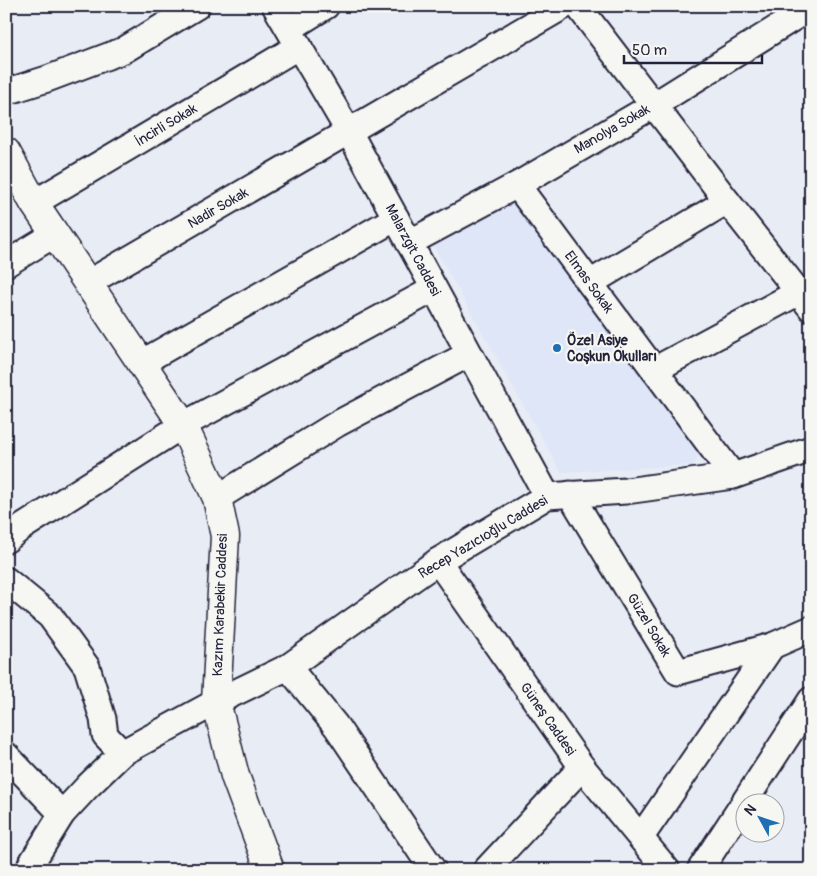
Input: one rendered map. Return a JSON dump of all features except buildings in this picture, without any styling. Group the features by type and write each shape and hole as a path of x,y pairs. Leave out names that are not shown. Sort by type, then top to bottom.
{"main road":[{"name":"Kazım Karabekir Caddesi","path":"6,152 34,203 183,426 217,498 225,536 216,702 235,776 270,870"}],"street":[{"path":"6,92 47,79 124,50 197,6"},
{"name":"Malarzgit Caddesi","path":"275,6 396,218 469,354 558,495"},
{"name":"İncirli Sokak","path":"34,203 294,38 326,6"},
{"name":"Nadir Sokak","path":"88,284 564,6"},
{"path":"578,6 805,300 654,370"},
{"name":"Manolya Sokak","path":"408,243 517,185 804,14"},
{"name":"Elmas Sokak","path":"517,185 733,476"},
{"path":"590,283 727,201"},
{"path":"141,363 396,218"},
{"path":"6,264 55,234"},
{"path":"6,540 20,528 183,426 434,289"},
{"path":"217,498 337,424 469,354"},
{"name":"Recep Yazıcıoğlu Caddesi","path":"29,870 62,814 122,753 216,702 288,667 438,561 558,495 626,491 733,476 811,450"},
{"name":"Güzel Sokak","path":"558,495 678,672 772,646"},
{"name":"Güneş Caddesi","path":"438,561 582,768 667,870"},
{"path":"6,580 50,616 87,667 103,719 105,735 122,753"},
{"path":"641,837 772,646 811,629"},
{"path":"288,667 336,726 433,870"},
{"path":"700,870 811,700"},
{"path":"6,754 62,814"},
{"path":"486,870 582,768"}],"shaded area":[{"name":"Özel Asiye Coşkun Okulları","path":"513,200 699,452 694,465 561,472 433,245"}],"place":[{"name":"Özel Asiye Coşkun Okulları","path":"557,348"}]}
